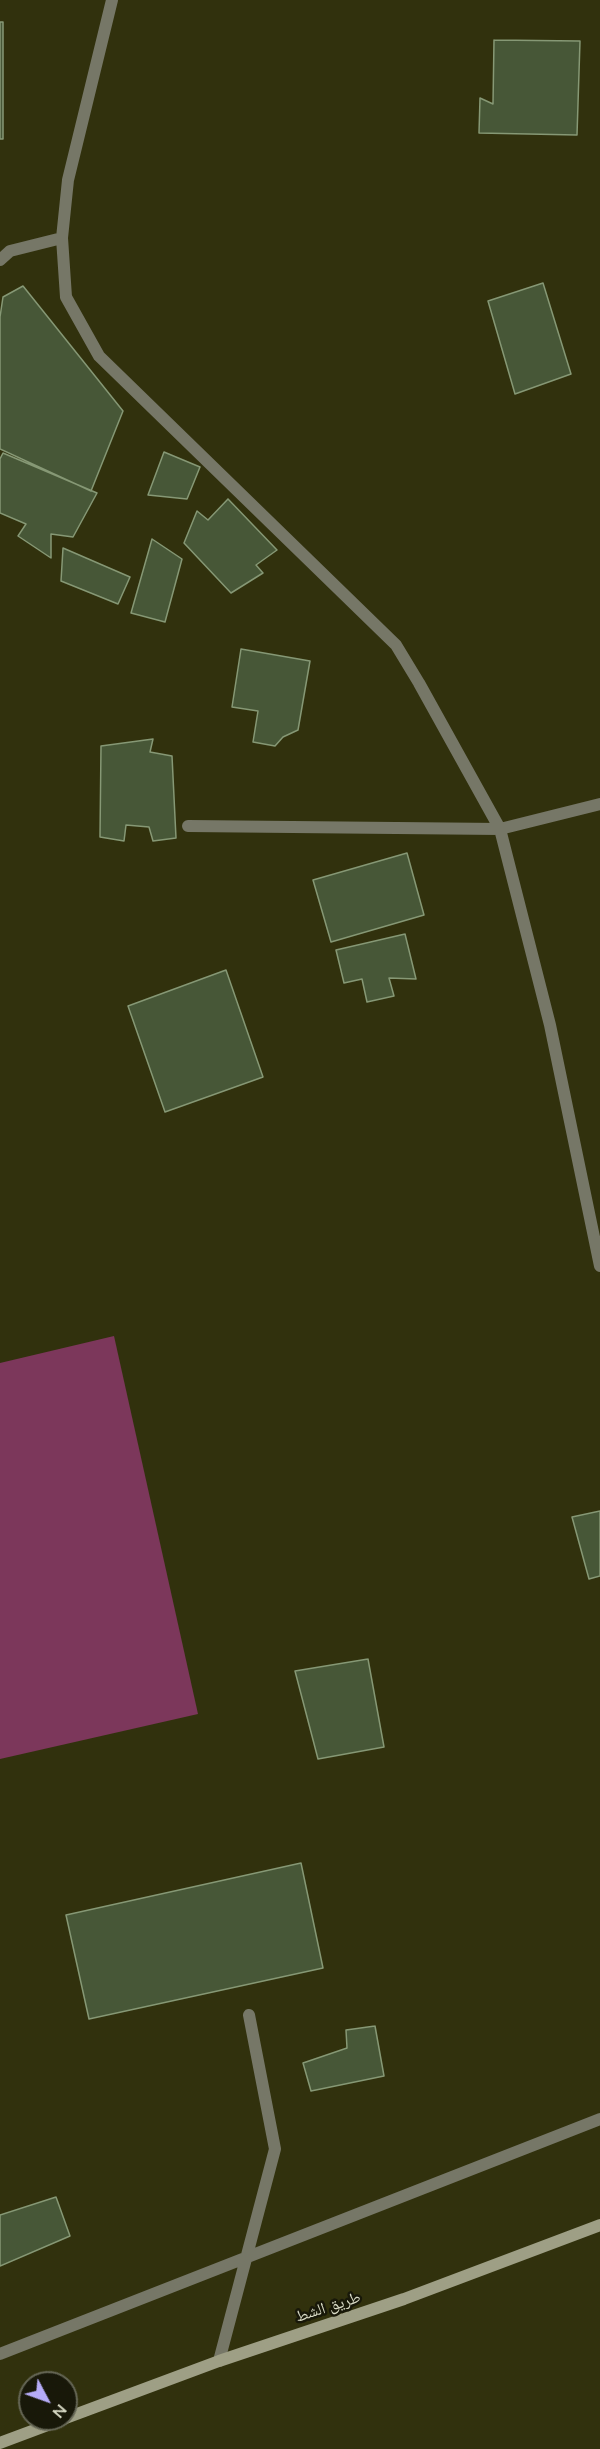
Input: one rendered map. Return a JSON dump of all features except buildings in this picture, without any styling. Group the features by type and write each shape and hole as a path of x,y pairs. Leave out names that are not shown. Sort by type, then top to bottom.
{"main road":[{"name":"طريق الشط","path":"78,2414 219,2361 404,2299 600,2226"},
{"name":"طريق الشط","path":"0,2443 32,2431"}],"street":[{"path":"112,0 68,180 62,238 66,297 99,356 396,645 419,682 500,829 550,1025 600,1266"},
{"path":"0,260 10,251 62,238"},
{"path":"188,826 500,829 600,804"},
{"path":"219,2361 275,2150 249,2015"},
{"path":"0,2354 600,2119"}],"shaded area":[{"path":"114,1336 198,1714 0,1759 0,1363"}]}
